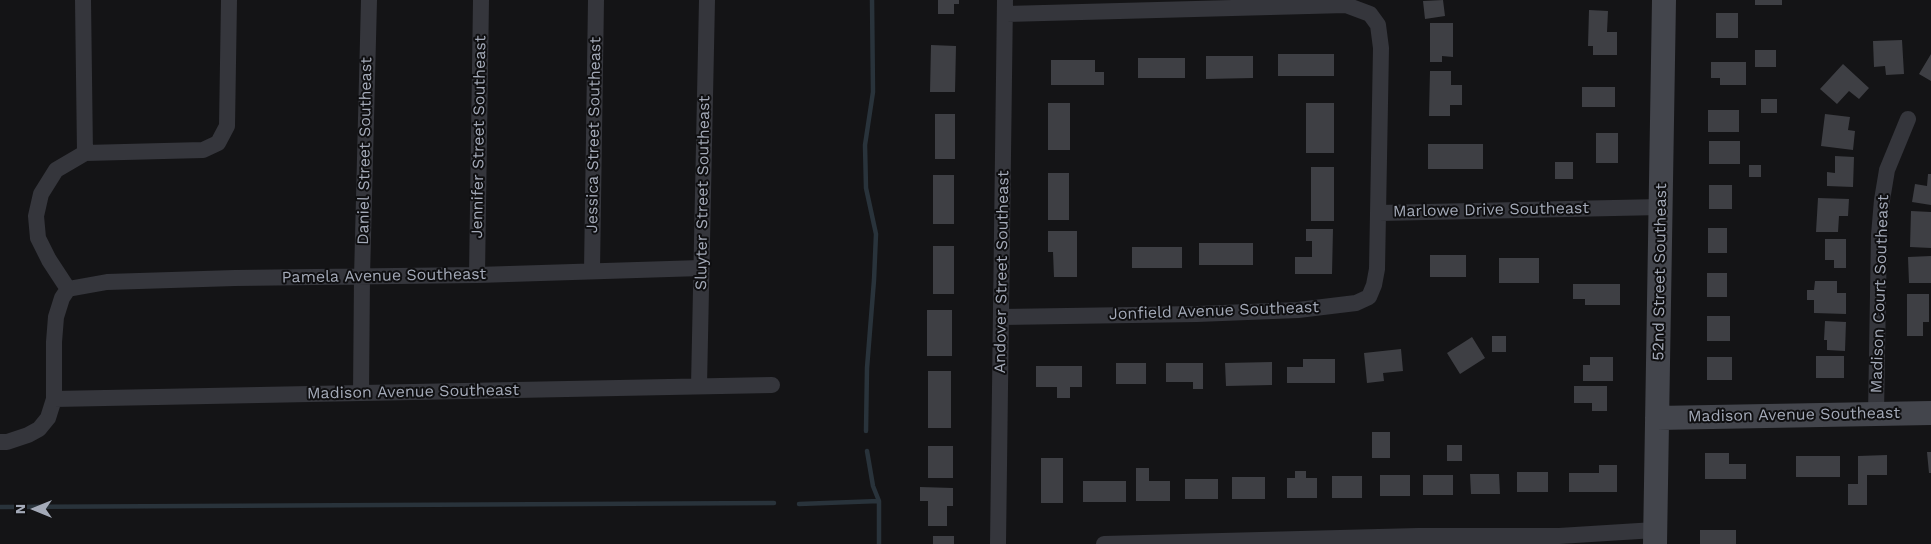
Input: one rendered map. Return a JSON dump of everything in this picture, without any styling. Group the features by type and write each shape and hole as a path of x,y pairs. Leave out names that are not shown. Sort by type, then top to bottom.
{"main road":[{"name":"52nd Street Southeast","path":"1655,537 1664,0"},
{"name":"Madison Avenue Southeast","path":"1657,418 1931,412"}],"street":[{"path":"83,0 85,153"},
{"path":"4,442 28,435 39,428 48,418 54,399 56,317 62,298 68,289 49,260 38,238 36,216 41,194 56,170 85,153 202,150 218,143 227,126 229,0"},
{"name":"Daniel Street Southeast","path":"361,393 369,0"},
{"name":"Jennifer Street Southeast","path":"477,275 481,0"},
{"name":"Jessica Street Southeast","path":"592,270 596,0"},
{"name":"Sluyter Street Southeast","path":"699,386 707,0"},
{"name":"Marlowe Drive Southeast","path":"1005,7 1346,6 1370,14 1378,25 1381,48 1378,213 1661,206"},
{"name":"Andover Street Southeast","path":"998,544 1005,7"},
{"name":"Madison Court Southeast","path":"1876,414 1879,235 1882,200 1887,170 1908,119"},
{"name":"Jonfield Avenue Southeast","path":"1002,317 1197,314 1298,310 1356,303 1369,297 1374,285 1377,269 1378,213"},
{"name":"Pamela Avenue Southeast","path":"68,289 107,282 477,275 701,268"},
{"name":"Madison Avenue Southeast","path":"54,399 772,385"},
{"path":"1104,544 1418,540 1559,536 1655,537"}],"building":[{"path":"938,0 959,0 959,4 954,4 954,14 938,14"},
{"path":"1443,0 1445,16 1425,19 1423,1"},
{"path":"1755,0 1782,0 1782,5 1755,5"},
{"path":"1589,10 1608,11 1607,32 1617,32 1617,55 1593,55 1593,46 1588,46"},
{"path":"1716,13 1738,13 1738,38 1716,38"},
{"path":"1430,23 1453,23 1453,57 1442,56 1442,62 1430,62"},
{"path":"1902,40 1904,74 1886,75 1885,66 1874,67 1873,41"},
{"path":"931,45 956,46 955,92 930,92"},
{"path":"1755,50 1776,50 1776,67 1755,67"},
{"path":"1278,54 1334,54 1334,76 1278,76"},
{"path":"1931,54 1931,81 1919,74"},
{"path":"1206,56 1253,56 1253,78 1206,79"},
{"path":"1138,58 1185,58 1185,78 1138,78"},
{"path":"1051,60 1095,60 1095,72 1104,72 1104,85 1051,85"},
{"path":"1711,62 1746,62 1746,85 1720,85 1720,78 1711,78"},
{"path":"1843,64 1869,88 1859,99 1849,91 1837,104 1820,89"},
{"path":"1430,71 1451,71 1451,85 1462,85 1462,105 1450,105 1450,116 1429,116"},
{"path":"1582,87 1615,87 1615,107 1582,107"},
{"path":"1761,99 1777,99 1777,113 1761,113"},
{"path":"1048,103 1070,103 1070,150 1048,150"},
{"path":"1306,103 1334,103 1334,153 1306,153"},
{"path":"1708,110 1739,110 1739,132 1708,132"},
{"path":"935,114 955,114 955,159 935,159"},
{"path":"1825,114 1850,117 1848,130 1855,131 1853,150 1821,146"},
{"path":"1596,133 1618,133 1618,163 1596,163"},
{"path":"1709,141 1740,141 1740,164 1709,164"},
{"path":"1428,144 1483,144 1483,169 1428,169"},
{"path":"1835,156 1854,157 1853,187 1827,186 1827,172 1835,173"},
{"path":"1555,162 1573,162 1573,179 1555,179"},
{"path":"1749,165 1761,165 1761,177 1749,177"},
{"path":"1311,167 1334,167 1334,221 1311,221"},
{"path":"1048,173 1069,173 1069,220 1048,220"},
{"path":"1928,174 1931,174 1931,205 1912,202 1915,184 1927,186"},
{"path":"933,175 954,175 954,224 933,224"},
{"path":"1709,185 1732,185 1732,209 1709,209"},
{"path":"1818,198 1849,199 1848,216 1839,216 1838,232 1816,232"},
{"path":"1911,211 1931,212 1931,248 1910,247"},
{"path":"1708,228 1727,228 1727,253 1708,253"},
{"path":"1306,229 1333,229 1332,274 1295,274 1295,257 1312,257 1312,241 1306,241"},
{"path":"1048,231 1077,231 1077,277 1054,277 1053,252 1048,252"},
{"path":"1825,239 1846,239 1846,268 1834,268 1834,260 1825,260"},
{"path":"1199,243 1253,243 1253,265 1199,265"},
{"path":"933,246 954,246 954,294 933,294"},
{"path":"1132,247 1182,247 1182,268 1132,268"},
{"path":"1430,255 1466,255 1466,277 1430,277"},
{"path":"1931,256 1931,283 1909,283 1908,257"},
{"path":"1499,258 1539,258 1539,283 1499,283"},
{"path":"1707,273 1727,273 1727,297 1707,297"},
{"path":"1815,281 1837,281 1837,293 1846,293 1846,314 1814,313 1814,300 1807,300 1807,290 1814,290"},
{"path":"1573,284 1620,284 1620,305 1585,305 1585,299 1573,299"},
{"path":"1907,294 1929,294 1929,322 1923,322 1923,336 1907,336"},
{"path":"927,310 952,310 952,356 927,356"},
{"path":"1707,316 1730,316 1730,341 1707,341"},
{"path":"1825,321 1846,322 1845,351 1827,350 1827,340 1824,340"},
{"path":"1492,336 1506,336 1506,352 1492,352"},
{"path":"1472,337 1485,358 1460,374 1447,353"},
{"path":"1401,349 1403,371 1383,373 1384,381 1367,383 1364,353"},
{"path":"1816,356 1844,356 1844,378 1816,378"},
{"path":"1590,357 1613,357 1613,381 1583,381 1583,365 1590,365"},
{"path":"1707,357 1732,357 1732,380 1707,380"},
{"path":"1303,359 1335,359 1335,383 1287,383 1287,367 1303,367"},
{"path":"1272,362 1272,385 1226,386 1225,363"},
{"path":"1116,363 1146,363 1146,384 1116,384"},
{"path":"1166,363 1203,363 1203,389 1193,389 1193,382 1166,382"},
{"path":"1036,366 1082,366 1082,387 1070,387 1070,398 1057,398 1057,387 1036,387"},
{"path":"928,371 951,371 951,428 928,428"},
{"path":"1574,386 1607,386 1607,411 1592,411 1592,403 1574,403"},
{"path":"1372,432 1390,432 1390,458 1372,458"},
{"path":"1447,445 1462,445 1462,461 1447,461"},
{"path":"928,446 953,446 953,478 928,478"},
{"path":"1927,452 1931,452 1931,473 1929,473"},
{"path":"1705,453 1729,453 1729,464 1746,464 1746,479 1705,479"},
{"path":"1887,455 1887,475 1867,475 1867,505 1848,505 1848,484 1858,484 1858,456"},
{"path":"1796,456 1840,456 1840,477 1796,477"},
{"path":"1041,458 1063,458 1063,503 1041,503"},
{"path":"1599,465 1617,465 1617,492 1569,492 1569,473 1599,473"},
{"path":"1136,468 1149,468 1149,481 1170,481 1170,501 1136,501"},
{"path":"1295,471 1306,471 1306,478 1317,478 1317,498 1287,498 1287,478 1295,478"},
{"path":"1517,472 1548,472 1548,492 1517,492"},
{"path":"1470,474 1499,474 1500,494 1471,494"},
{"path":"1380,475 1410,475 1410,496 1380,496"},
{"path":"1423,475 1453,475 1453,495 1423,495"},
{"path":"1332,476 1362,476 1362,498 1332,498"},
{"path":"1232,477 1265,477 1265,499 1232,499"},
{"path":"1185,479 1218,479 1218,499 1185,499"},
{"path":"1083,481 1126,481 1126,502 1083,502"},
{"path":"920,487 953,488 953,506 947,506 947,526 928,526 928,501 920,501"},
{"path":"1700,530 1736,530 1736,544 1700,544"},
{"path":"933,536 954,536 954,544 933,544"}],"waterway":[{"path":"866,431 867,368 876,234 866,188 865,145 873,92 872,0"},
{"path":"867,451 873,486 879,501 879,544"},
{"path":"799,504 879,501"},
{"path":"0,507 774,503"}]}
